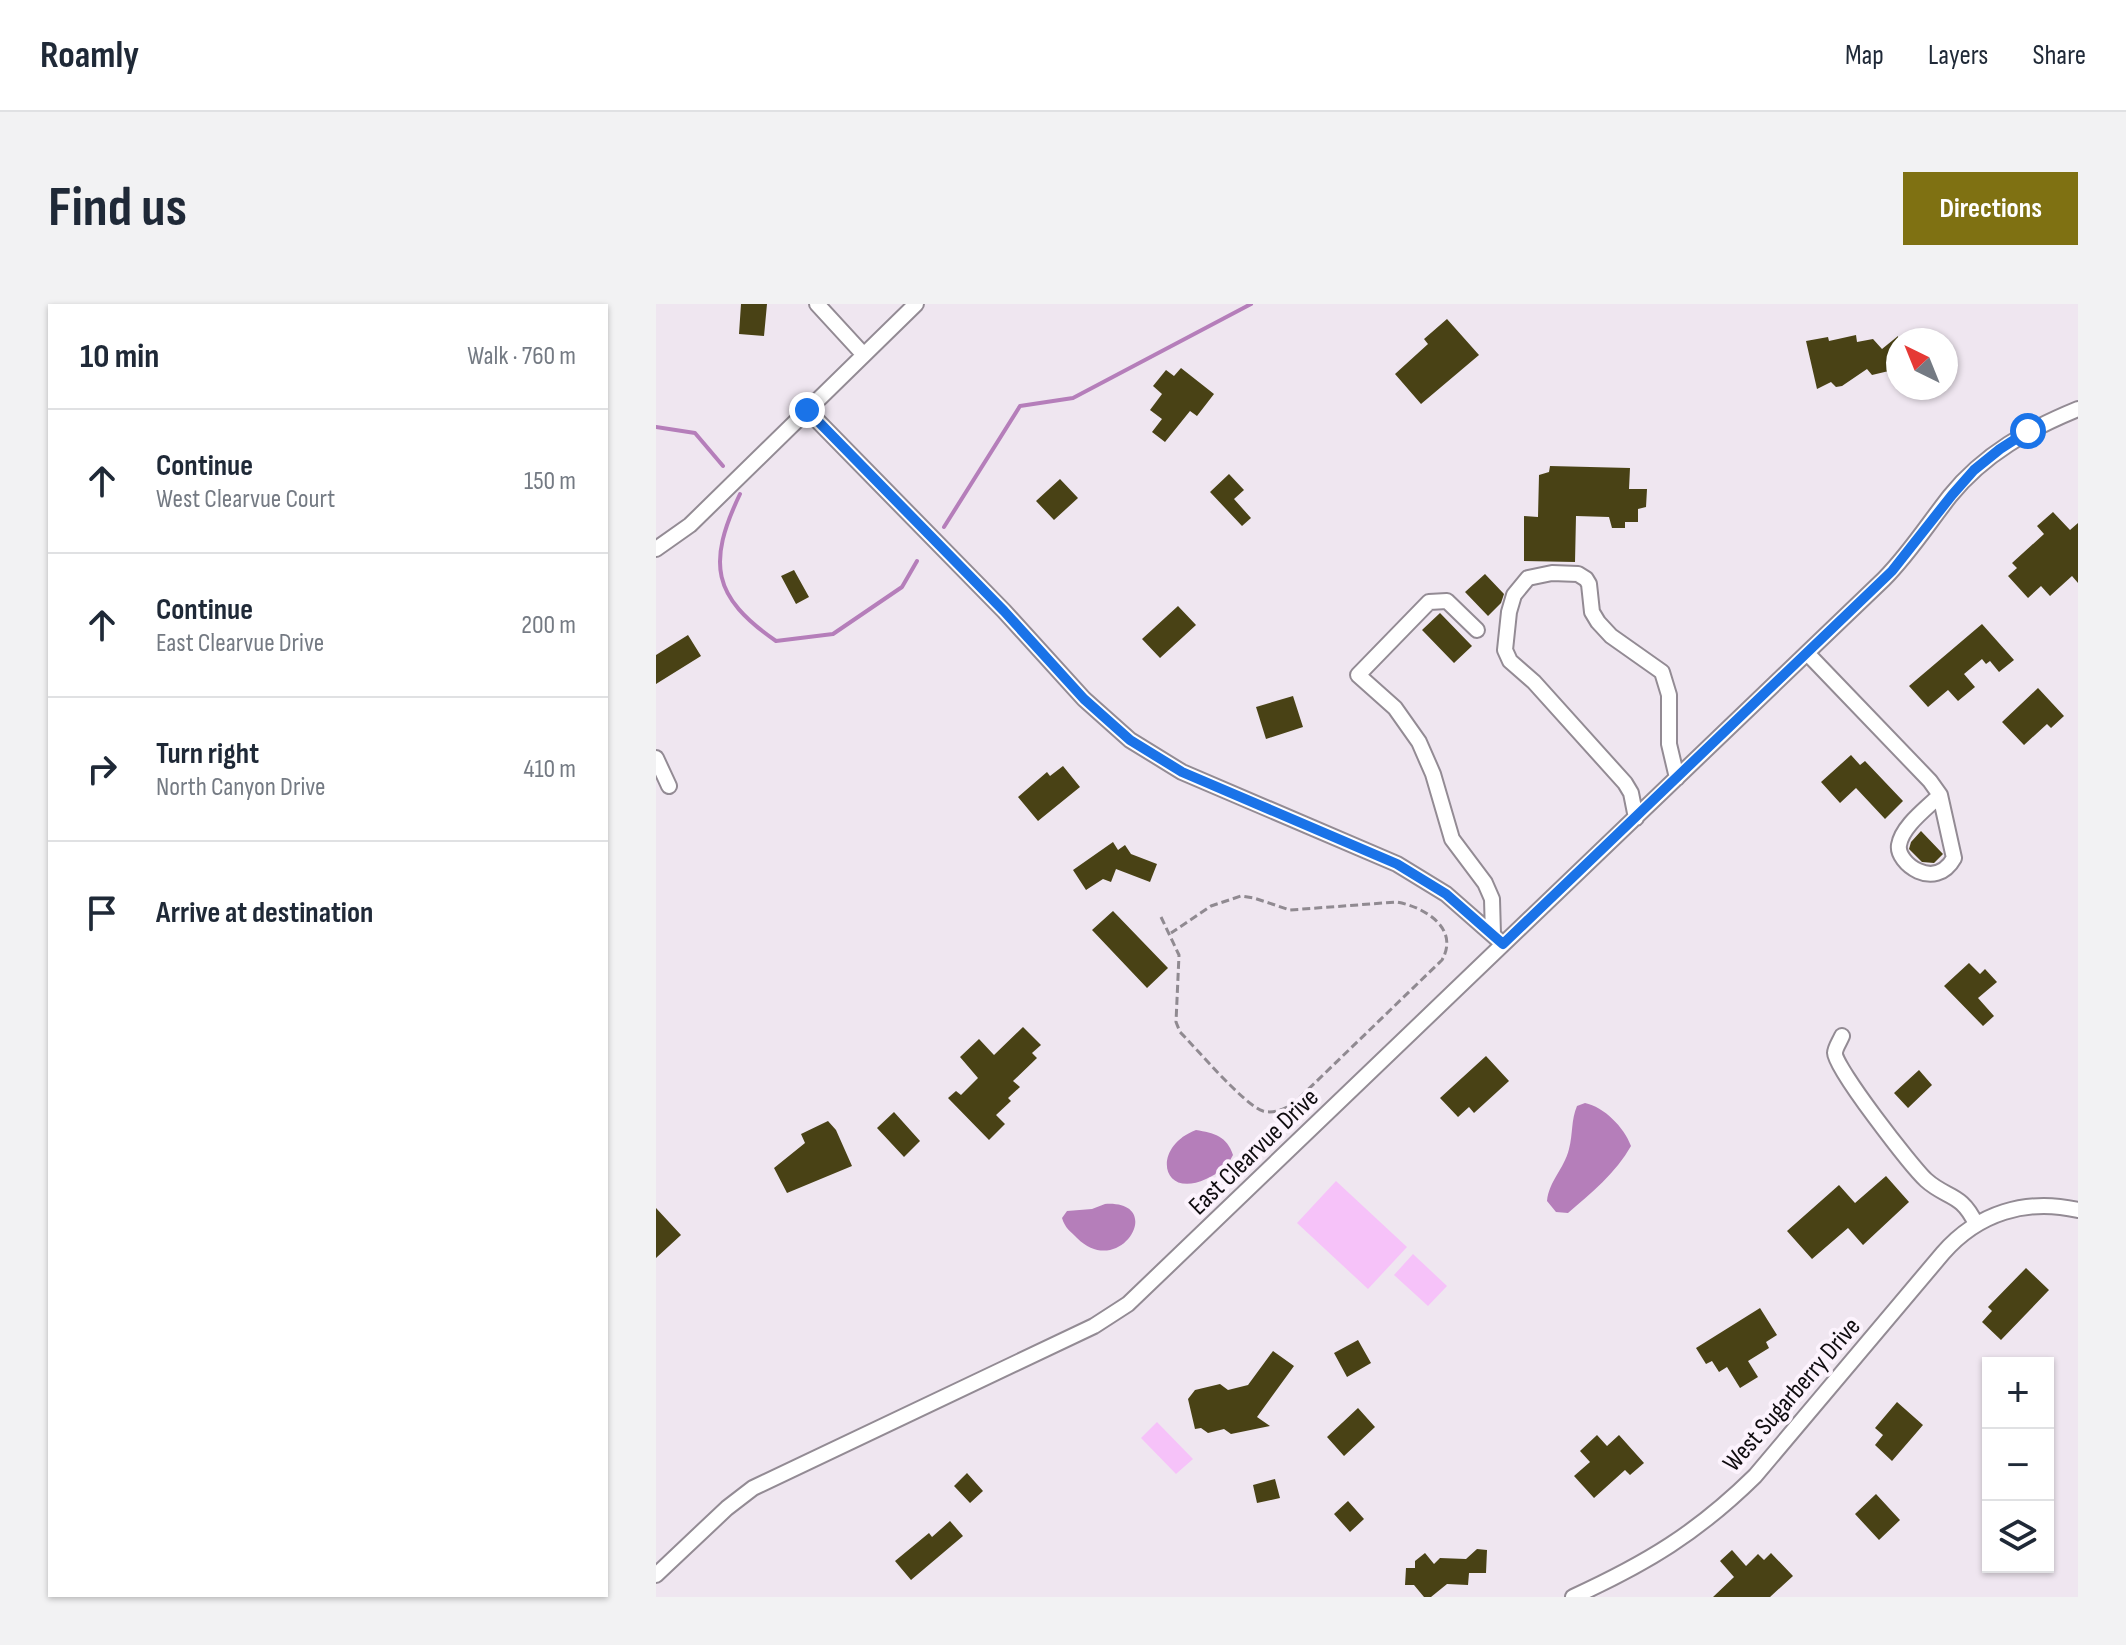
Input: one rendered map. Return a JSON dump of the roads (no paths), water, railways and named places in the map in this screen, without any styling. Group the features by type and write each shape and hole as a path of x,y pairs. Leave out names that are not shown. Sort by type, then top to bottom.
{"street":[{"path":"817,304 863,354"},
{"path":"656,549 690,525 916,304"},
{"name":"East Clearvue Drive","path":"656,1575 727,1508 753,1488 1094,1326 1120,1310 1194,1242 1498,940 1636,818 1892,571 1974,470 2028,431 2078,409"},
{"path":"807,410 1004,611 1084,699 1130,740 1182,772 1397,864 1446,894 1498,940"},
{"path":"1636,818 1631,793 1625,783 1534,682 1510,661 1505,650 1514,595 1528,578 1552,573 1578,574 1586,579 1592,612 1598,622 1611,636 1662,672 1669,695 1669,744 1677,778"},
{"path":"1477,630 1447,601 1429,602 1358,675 1395,708 1419,742 1433,774 1452,839 1489,891 1498,940"},
{"path":"1807,653 1940,795 1954,858 1942,871 1924,875 1910,865 1899,851 1899,844 1903,834 1940,795"},
{"path":"656,758 669,786"},
{"path":"1842,1036 1835,1052 1836,1058 1896,1146 1927,1181 1955,1196 1968,1208 1976,1224"},
{"name":"West Sugarberry Drive","path":"1573,1597 1649,1560 1727,1504 1755,1476 1953,1241 1995,1214 2027,1206 2059,1206 2078,1210"}],"waterway":[{"path":"944,527 1020,406 1073,398 1251,304"},
{"path":"656,427 695,433 723,466"},
{"path":"740,494 723,540 720,559 722,577 739,609 776,641 833,634 902,587 917,561"}]}
